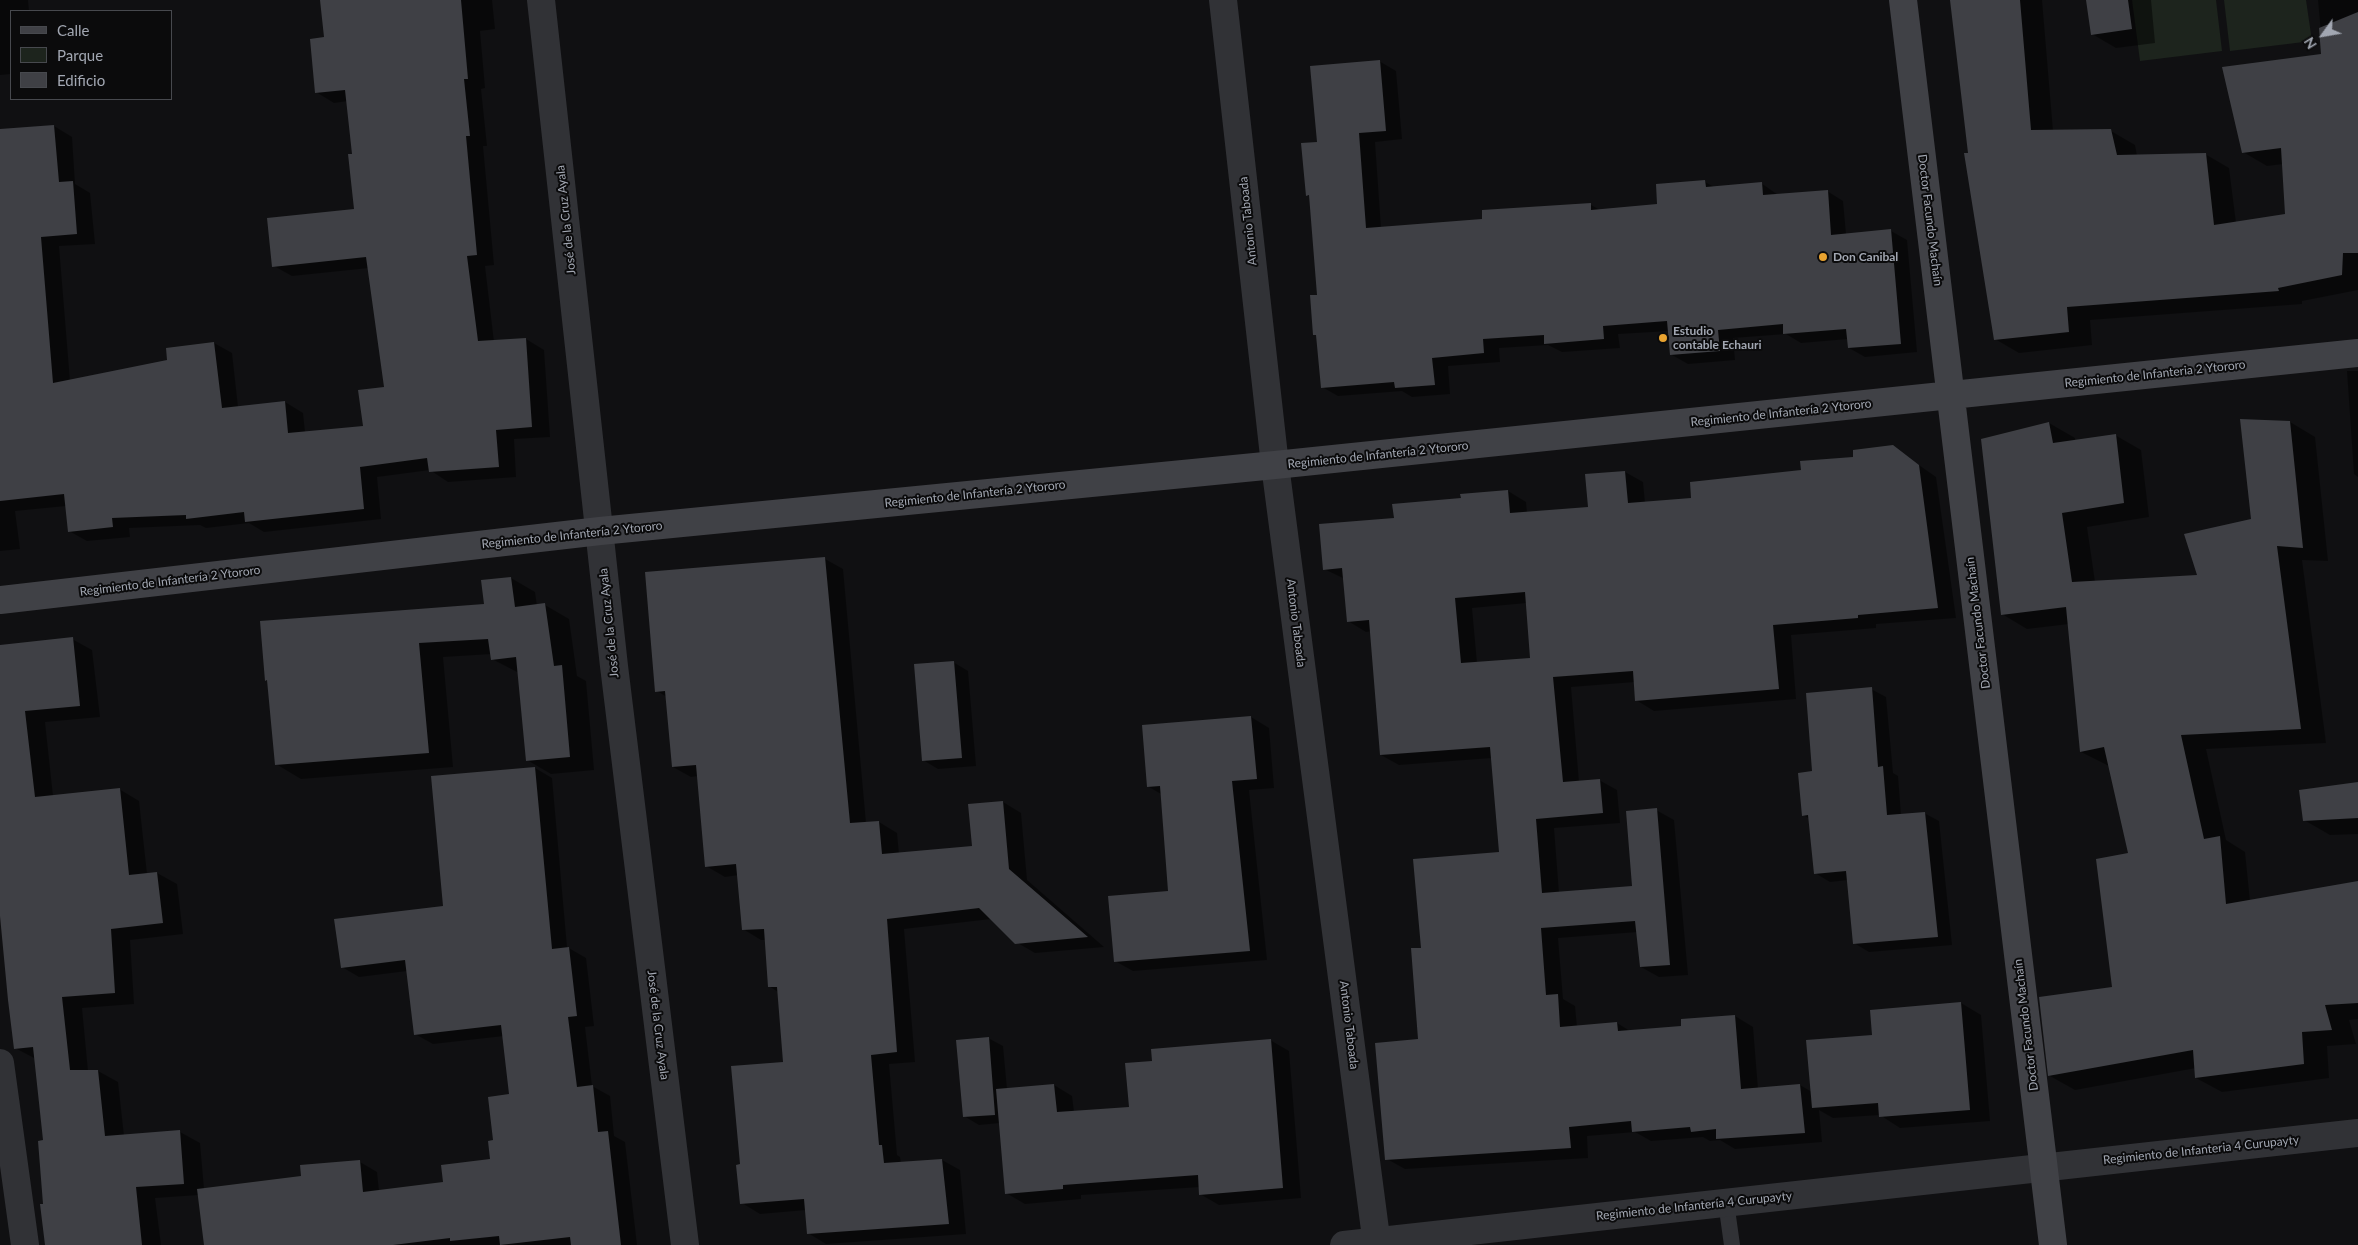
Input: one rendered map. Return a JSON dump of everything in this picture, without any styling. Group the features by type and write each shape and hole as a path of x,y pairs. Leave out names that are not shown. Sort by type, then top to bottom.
{"street":[{"name":"José de la Cruz Ayala","path":"541,0 615,676 685,1245"},
{"name":"Antonio Taboada","path":"1223,0 1275,465 1377,1243"},
{"name":"Doctor Facundo Machaín","path":"1903,0 2053,1245"},
{"name":"Regimiento de Infanteria 2 Ytororo","path":"1951,395 2358,353"},
{"name":"Regimiento de Infantería 2 Ytororo","path":"0,600 600,531 1275,465 1951,395"},
{"path":"0,1063 25,1245"},
{"name":"Regimiento de Infanteria 4 Curupayty","path":"2044,1167 2358,1133"},
{"name":"Regimiento de Infantería 4 Curupayty","path":"1344,1245 1377,1243 2044,1167"}],"lane":[{"path":"1726,1202 1732,1245"}],"green space":[{"path":"2132,0 2216,0 2222,51 2140,61"},
{"path":"2224,0 2306,0 2312,41 2230,51"}],"building":[{"path":"320,0 461,0 468,79 464,79 470,136 466,136 477,255 467,256 478,341 526,338 532,427 496,430 499,467 429,472 427,458 360,467 364,509 245,522 244,512 186,519 186,515 112,518 113,527 68,532 64,494 0,501 0,129 54,125 59,182 73,181 77,234 41,237 53,383 167,360 166,348 214,342 222,408 285,401 288,433 363,426 358,390 384,387 366,257 272,267 267,218 354,209 348,154 352,154 345,90 315,93 310,39 324,37"},
{"path":"1950,0 2020,0 2031,130 2111,129 2117,155 2206,153 2214,225 2285,214 2281,148 2242,153 2222,67 2321,54 2319,28 2358,12 2358,253 2343,253 2342,275 2278,288 2279,291 2067,307 2069,332 1994,340 1964,153 1968,153"},
{"path":"2086,0 2128,0 2132,29 2091,35"},
{"path":"1380,60 1386,131 1359,133 1366,228 1482,219 1482,210 1591,203 1591,210 1657,204 1656,184 1705,180 1706,187 1762,182 1763,195 1828,190 1831,235 1891,229 1901,344 1848,348 1846,329 1783,334 1783,324 1718,330 1720,351 1670,355 1667,321 1603,326 1604,339 1544,344 1544,335 1483,339 1484,353 1432,358 1435,385 1395,388 1394,382 1321,388 1316,335 1313,335 1310,295 1317,295 1309,195 1306,196 1301,143 1317,142 1310,66"},
{"path":"2240,419 2290,421 2303,548 2277,546 2301,729 2181,735 2204,839 2220,836 2226,904 2358,881 2358,1003 2325,1005 2332,1030 2302,1032 2304,1064 2195,1078 2193,1050 2048,1076 2039,997 2112,987 2096,859 2128,853 2104,747 2080,752 2066,607 2001,615 1981,439 2049,422 2053,443 2116,434 2124,503 2062,513 2072,582 2197,575 2184,534 2251,519"},
{"path":"1893,445 1919,465 1938,608 1858,615 1858,618 1773,625 1779,689 1635,701 1633,671 1553,677 1563,782 1600,779 1603,813 1536,819 1542,893 1632,886 1626,811 1657,808 1670,965 1640,967 1635,921 1541,928 1546,995 1558,994 1560,1027 1617,1022 1618,1031 1681,1026 1681,1019 1735,1015 1741,1089 1800,1084 1805,1133 1716,1139 1716,1129 1691,1132 1690,1127 1632,1132 1631,1121 1569,1127 1571,1148 1385,1160 1375,1043 1418,1039 1411,948 1421,948 1413,859 1499,852 1490,747 1380,755 1369,620 1347,622 1342,568 1323,570 1319,524 1394,518 1392,504 1461,498 1460,494 1508,490 1510,513 1588,507 1585,474 1625,471 1628,503 1691,498 1690,482 1801,470 1800,461 1853,457 1853,450","holes":["1525,592 1530,658 1461,663 1455,598"]},
{"path":"825,557 850,823 879,821 882,854 972,846 968,804 1003,801 1009,869 1088,937 1015,944 979,908 887,919 897,1052 871,1055 879,1145 882,1145 884,1163 942,1159 949,1224 807,1234 804,1199 740,1204 736,1165 740,1164 731,1066 783,1062 777,987 768,987 764,929 742,930 736,864 705,867 696,765 672,767 665,691 655,692 645,572"},
{"path":"511,577 515,607 545,603 554,666 562,665 570,757 526,761 516,657 491,660 488,639 419,643 429,753 275,765 260,621 484,604 481,580"},
{"path":"73,637 80,706 25,711 35,797 120,788 129,875 157,872 163,923 111,929 115,993 62,997 70,1070 98,1070 105,1136 180,1130 184,1184 136,1187 142,1245 45,1245 40,1204 43,1204 38,1141 43,1140 33,1047 14,1049 8,1000 0,916 0,645"},
{"path":"954,661 962,758 922,761 914,664"},
{"path":"1872,687 1878,767 1883,766 1887,815 1925,812 1938,937 1853,944 1846,871 1814,874 1808,815 1802,816 1798,773 1812,771 1806,693"},
{"path":"1251,716 1257,779 1232,781 1250,951 1114,962 1108,896 1168,891 1160,786 1147,787 1142,725"},
{"path":"535,767 552,949 569,947 577,1016 568,1017 577,1087 593,1085 598,1132 608,1131 621,1245 571,1245 570,1237 500,1245 499,1236 450,1241 450,1238 393,1245 204,1245 197,1189 301,1176 300,1165 360,1160 363,1192 443,1182 441,1165 490,1159 488,1141 493,1140 488,1097 509,1094 501,1025 414,1035 405,960 341,968 334,919 443,906 431,776"},
{"path":"2358,782 2358,818 2303,821 2299,790"},
{"path":"1961,1002 1970,1110 1879,1117 1878,1103 1812,1108 1806,1040 1872,1035 1870,1010"},
{"path":"989,1037 995,1115 963,1117 956,1040"},
{"path":"1271,1039 1283,1188 1199,1195 1198,1175 1063,1185 1063,1189 1005,1194 996,1089 1054,1084 1057,1112 1129,1107 1125,1063 1152,1061 1151,1049"}],"place":[{"name":"Don Canibal","path":"1823,257"},
{"name":"Estudio contable Echauri","path":"1663,338"}]}
